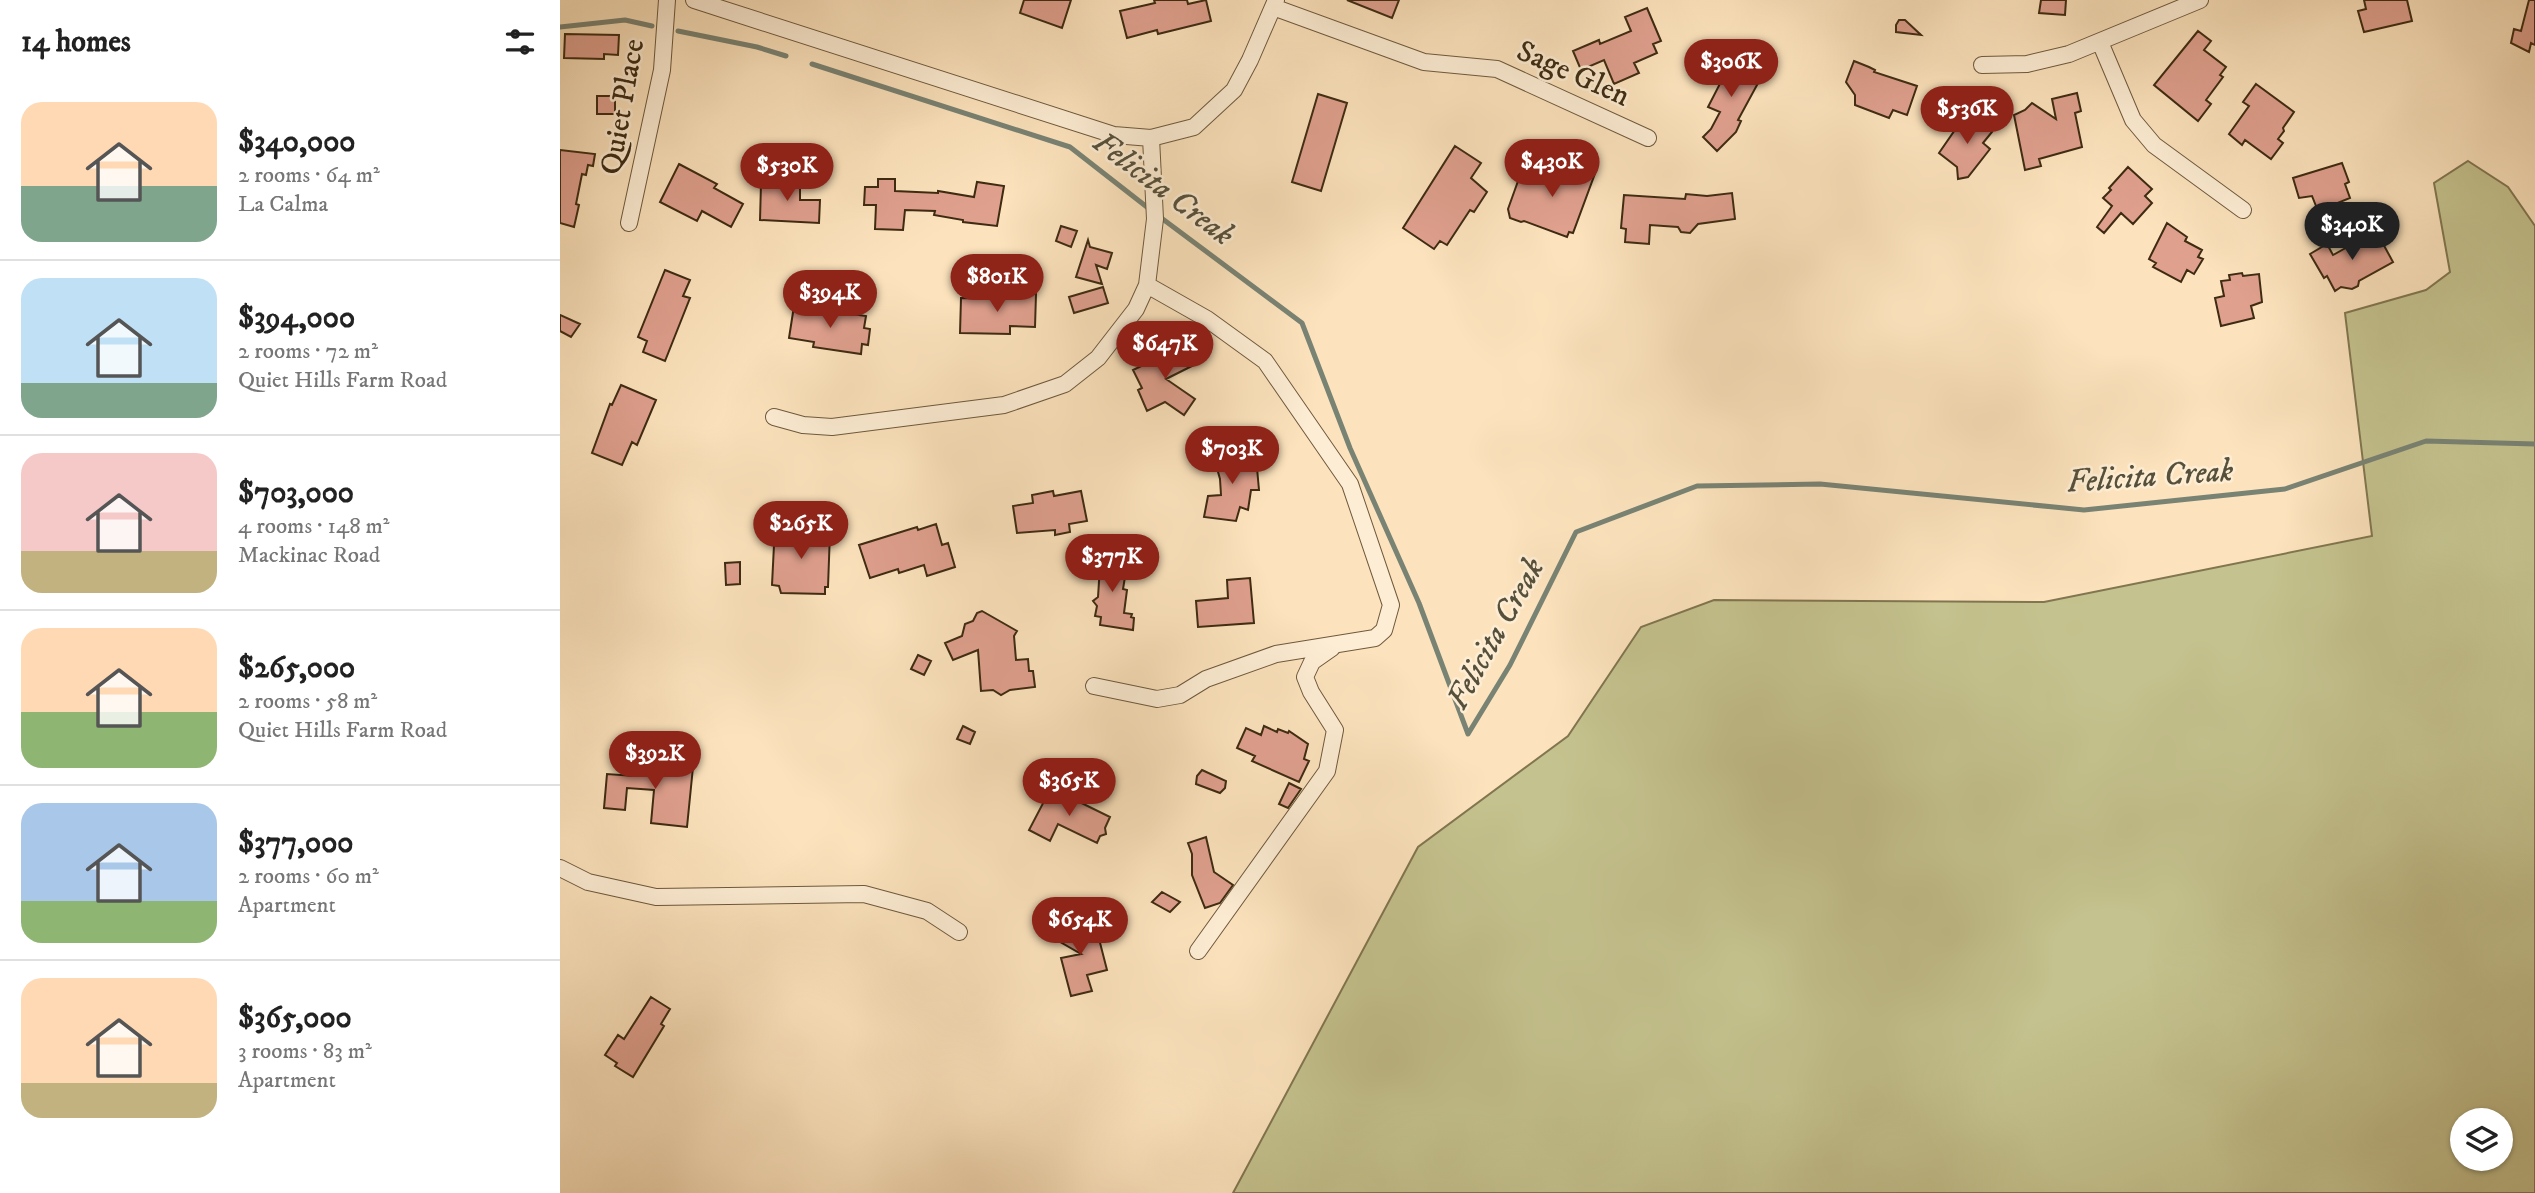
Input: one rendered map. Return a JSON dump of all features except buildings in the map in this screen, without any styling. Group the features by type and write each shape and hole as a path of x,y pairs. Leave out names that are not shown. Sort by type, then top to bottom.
{"street":[{"name":"Quiet Place","path":"629,223 662,70 667,0"},
{"path":"694,0 1114,135 1151,138 1194,127 1234,90 1274,4"},
{"path":"1982,65 2026,64 2069,54 2200,0"},
{"name":"Sage Glen","path":"1274,4 1424,62 1497,69 1648,138"},
{"path":"2100,42 2133,120 2154,145 2244,210"},
{"path":"774,417 803,425 832,427 1003,405 1065,384 1098,358 1136,309 1147,285 1155,219 1151,138"},
{"path":"1094,686 1157,699 1180,695 1206,679 1276,654 1375,638 1384,630 1391,605 1350,484 1265,361 1207,319 1147,285"},
{"path":"1198,951 1327,771 1335,730 1311,692 1306,677 1312,662 1337,644"},
{"path":"560,868 588,882 656,897 864,894 927,911 959,932"}],"shaded area":[{"path":"2468,161 2508,187 2535,226 2535,1193 1233,1193 1418,847 1568,736 1641,627 1714,600 2044,602 2372,536 2345,313 2426,290 2450,272 2434,183"}],"waterway":[{"name":"Felicita Creak","path":"560,27 625,20 652,26"},
{"name":"Felicita Creak","path":"678,31 757,47 786,56"},
{"name":"Felicita Creak","path":"812,64 1070,147 1152,211"},
{"name":"Felicita Creak","path":"1160,217 1302,323 1350,448 1419,603 1468,734 1510,665 1576,532 1697,486 1820,484 2084,510 2285,489 2426,441 2535,444"}]}
